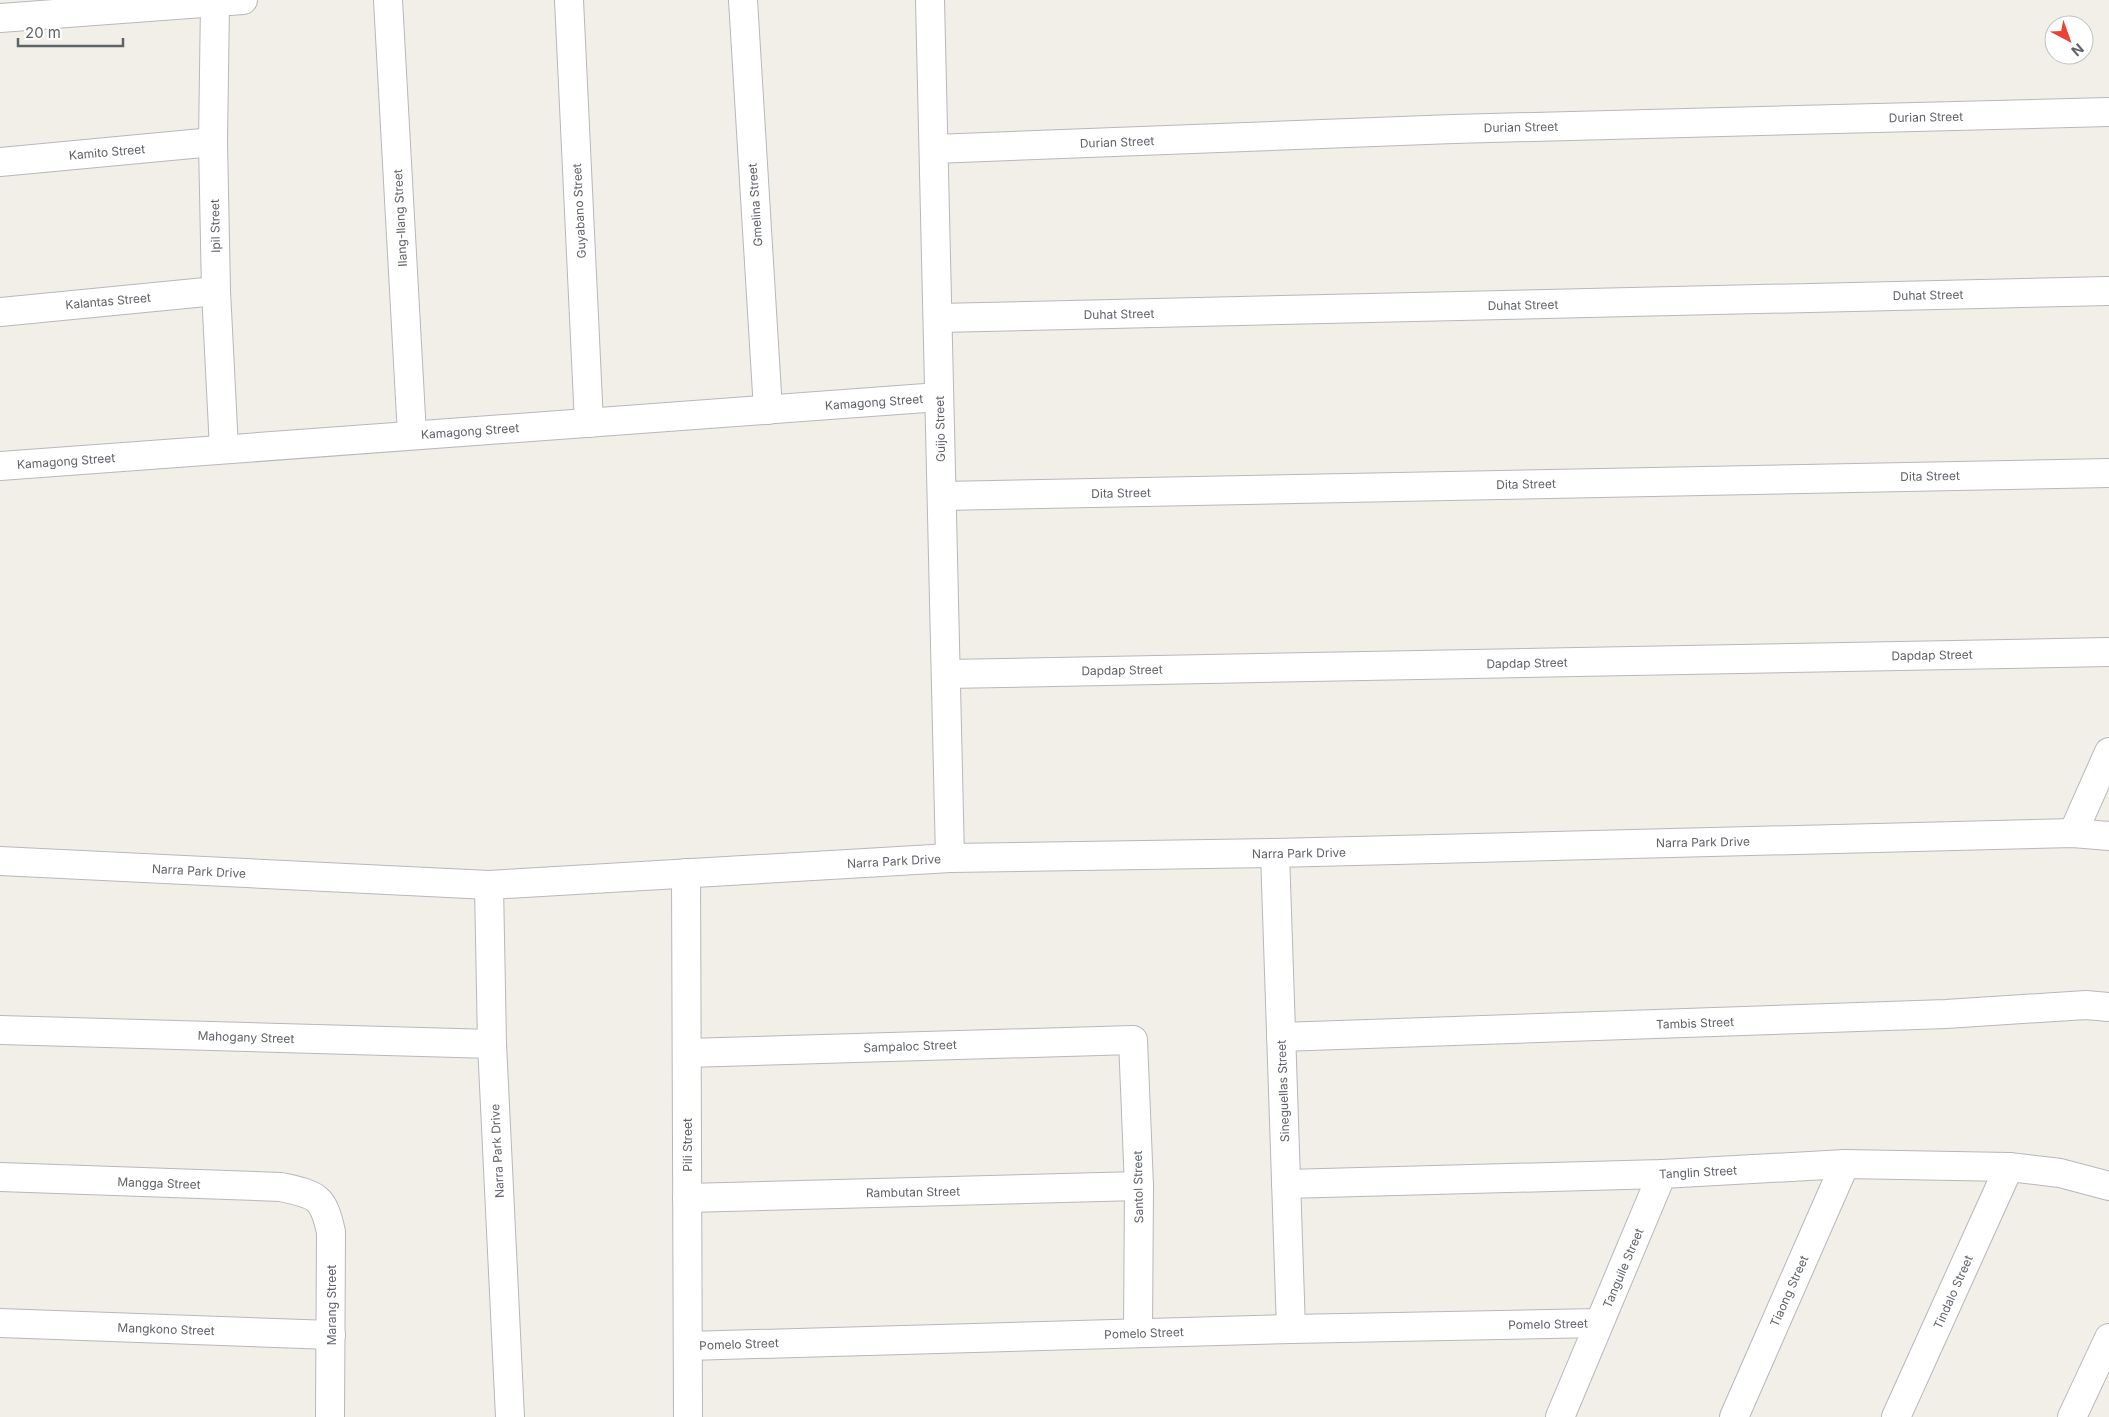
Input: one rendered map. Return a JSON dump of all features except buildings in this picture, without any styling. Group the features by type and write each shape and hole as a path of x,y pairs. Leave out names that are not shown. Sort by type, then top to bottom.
{"street":[{"path":"0,18 243,0"},
{"name":"Ilang-Ilang Street","path":"388,0 412,435"},
{"name":"Guyabano Street","path":"569,0 588,423"},
{"name":"Gmelina Street","path":"743,0 768,410"},
{"name":"Guijo Street","path":"930,0 950,858"},
{"name":"Ipil Street","path":"215,3 213,142 216,291 224,449"},
{"name":"Durian Street","path":"934,149 1453,129 2109,112"},
{"name":"Kamito Street","path":"0,162 213,142"},
{"name":"Kalantas Street","path":"0,312 216,291"},
{"name":"Duhat Street","path":"938,318 2109,291"},
{"name":"Kamagong Street","path":"0,466 940,397"},
{"name":"Dita Street","path":"942,496 2109,473"},
{"name":"Dapdap Street","path":"946,674 2109,652"},
{"path":"2073,833 2109,752"},
{"name":"Narra Park Drive","path":"0,861 489,885 950,858 1276,853 2073,833 2109,836"},
{"name":"Sineguellas Street","path":"1276,853 1291,1328"},
{"name":"Pili Street","path":"686,873 688,1417"},
{"name":"Narra Park Drive","path":"489,885 492,1044 510,1417"},
{"name":"Tambis Street","path":"1281,1037 1946,1014 2109,1006"},
{"name":"Mahogany Street","path":"0,1030 492,1044"},
{"name":"Sampaloc Street","path":"687,1053 1133,1040"},
{"name":"Santol Street","path":"1133,1040 1139,1186 1138,1333"},
{"name":"Tanglin Street","path":"1286,1184 1662,1174 1845,1164 2009,1167 2060,1173 2109,1186"},
{"name":"Tiaong Street","path":"1734,1417 1845,1164"},
{"name":"Tindalo Street","path":"1896,1417 2009,1167"},
{"name":"Tanguile Street","path":"1560,1417 1662,1174"},
{"name":"Mangga Street","path":"0,1177 281,1187 316,1197"},
{"name":"Rambutan Street","path":"687,1198 1139,1186"},
{"name":"Marang Street","path":"316,1197 327,1212 331,1232 330,1417"},
{"name":"Mangkono Street","path":"0,1323 331,1335"},
{"name":"Pomelo Street","path":"688,1346 1291,1328 1599,1323"},
{"path":"2072,1417 2109,1338"}]}
